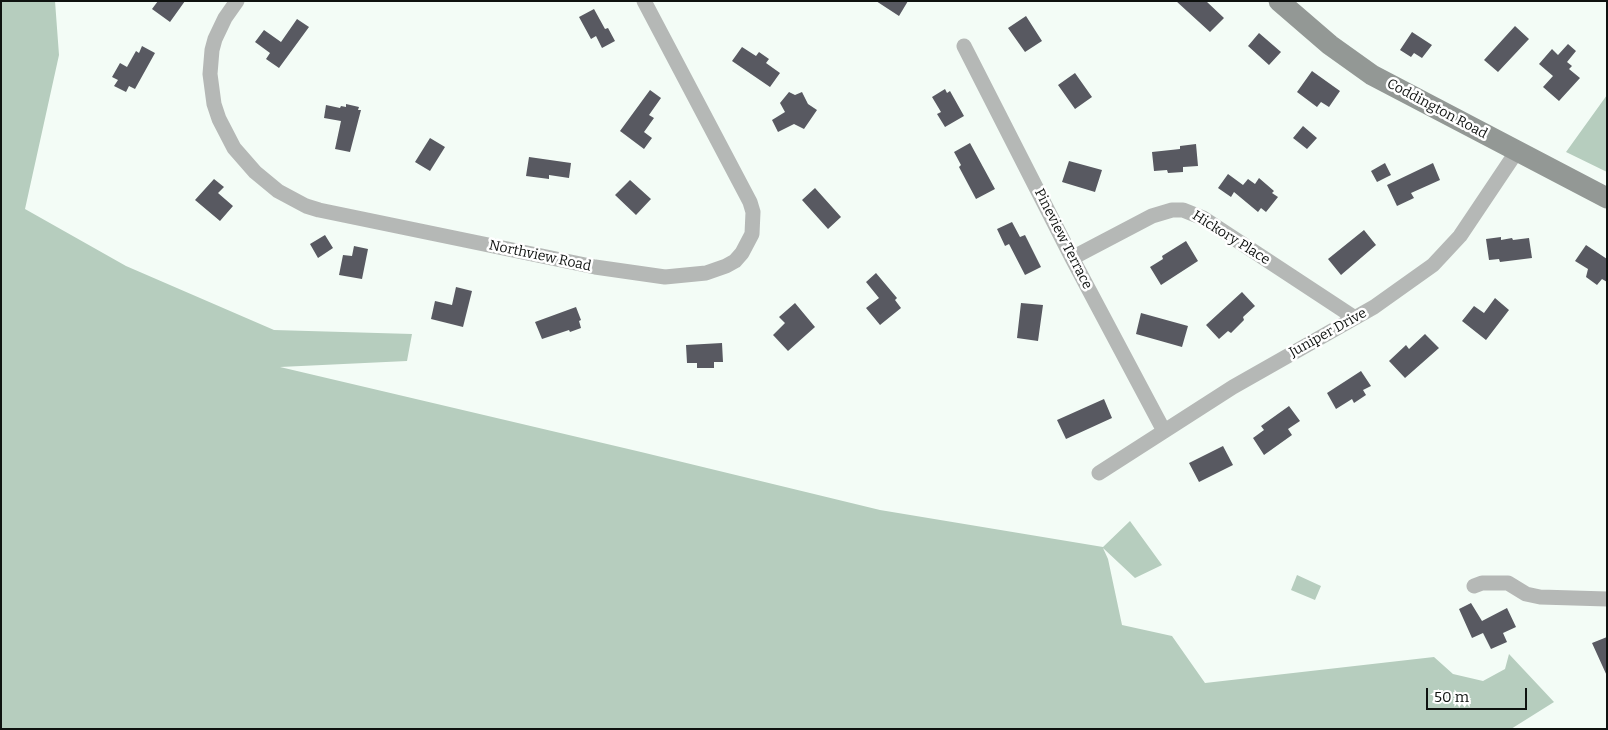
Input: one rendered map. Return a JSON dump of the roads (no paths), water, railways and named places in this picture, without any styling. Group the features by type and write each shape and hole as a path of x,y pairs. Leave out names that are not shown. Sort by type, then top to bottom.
{"street":[{"name":"Northview Road","path":"237,1 225,18 212,50 210,74 214,104 222,127 234,148 255,172 278,191 306,206 319,210 595,267 665,277 706,273 726,266 742,252 752,234 753,212 750,202 644,1"},
{"name":"Coddington Road","path":"1279,1 1330,45 1372,75 1607,198"},
{"name":"Pineview Terrace","path":"964,46 1072,258 1164,431"},
{"name":"Juniper Drive","path":"1099,473 1233,387 1356,318 1433,265 1450,248 1472,219 1517,151"},
{"name":"Hickory Place","path":"1072,258 1152,216 1172,210 1183,210 1204,218 1356,318"},
{"path":"1474,586 1508,583 1526,594 1540,597 1607,599"}]}
